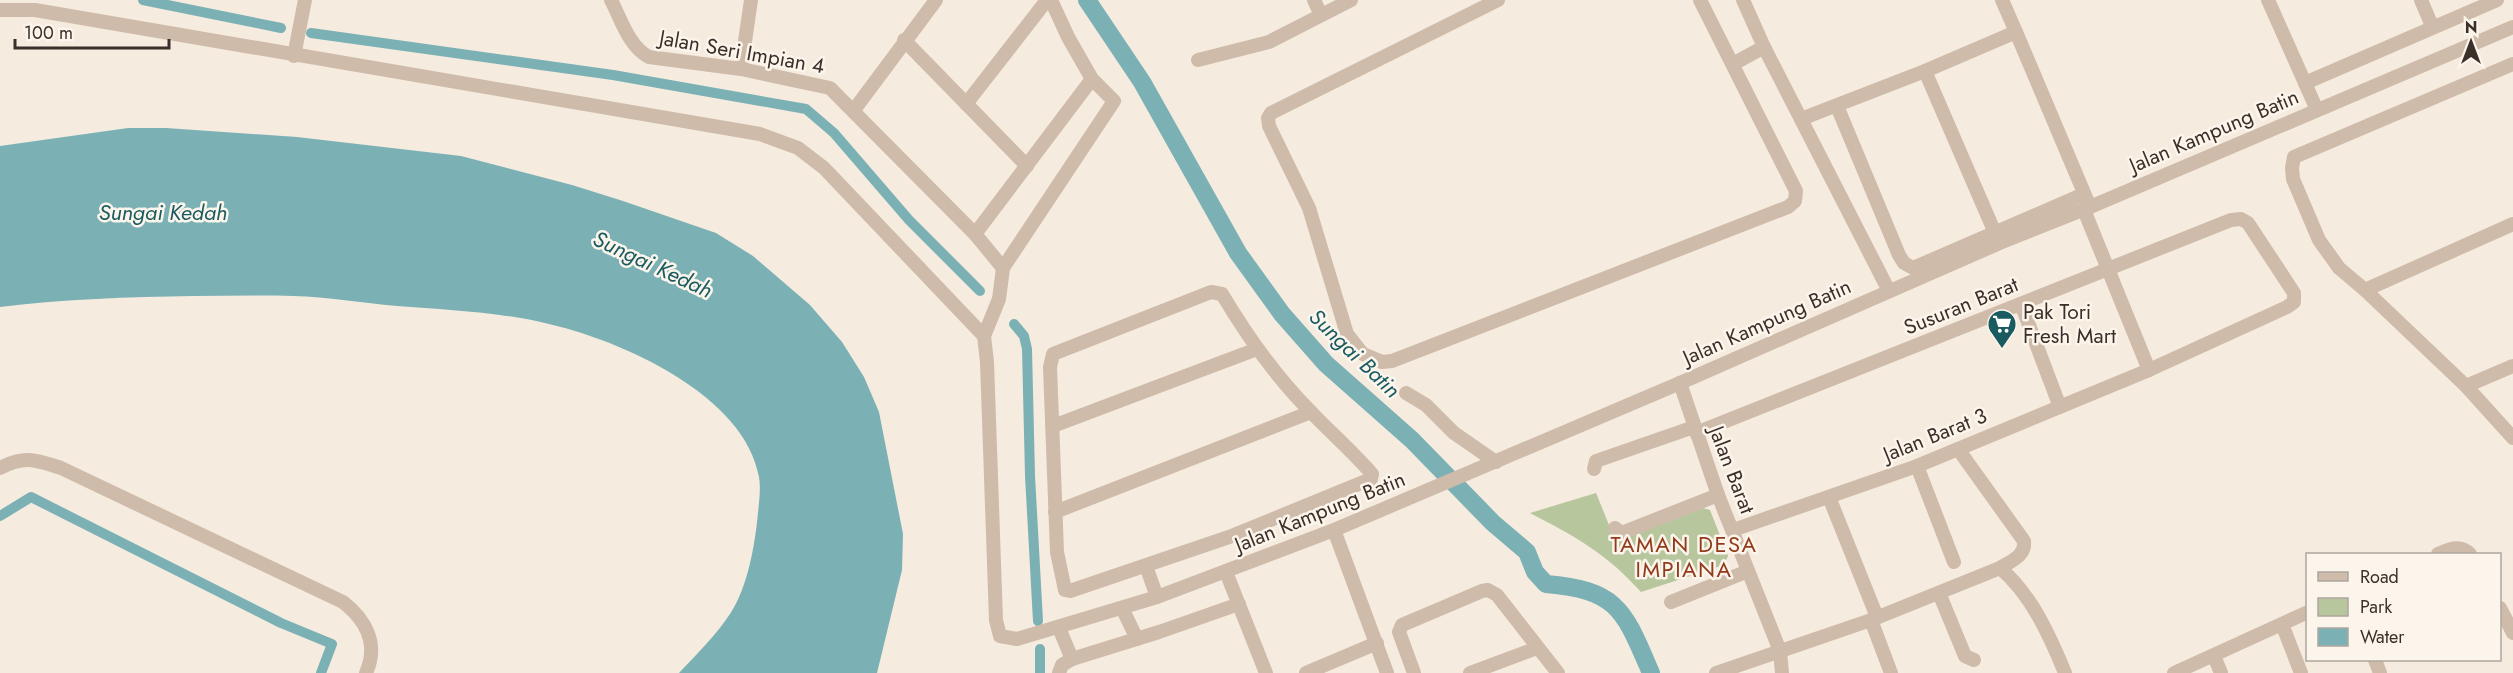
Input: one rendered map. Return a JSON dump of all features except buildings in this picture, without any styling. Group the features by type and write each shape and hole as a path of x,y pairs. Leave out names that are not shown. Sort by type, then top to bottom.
{"street":[{"path":"294,56 305,0"},
{"name":"Jalan Seri Impian 4","path":"611,0 639,53 648,57 741,69 830,88 975,234 1003,268"},
{"path":"741,69 751,0"},
{"path":"854,110 936,0"},
{"path":"0,9 35,10 759,134 780,140 798,148 824,168 984,336 999,299 1003,268 1114,101 1092,79 1049,0 966,104"},
{"path":"1314,0 1321,15"},
{"path":"1198,60 1269,42 1351,0"},
{"path":"1498,0 1271,113 1268,118 1269,126 1309,208 1347,334 1363,354 1383,362 1392,361 1788,207 1795,201 1796,191 1700,0"},
{"path":"1743,0 1764,47 1889,291"},
{"path":"2002,0 2086,204 2108,269 2149,370"},
{"path":"2268,0 2317,110"},
{"path":"2421,0 2432,26"},
{"path":"2305,83 2432,26 2497,0"},
{"name":"Jalan Kampung Batin","path":"984,336 987,362 997,629 1000,636 1007,638 1029,637 1157,597 1334,530 1472,473 1889,291 1998,237 2086,204 2317,110 2513,27"},
{"path":"1801,119 1925,71 2016,32"},
{"path":"904,40 1027,166"},
{"path":"1733,64 1764,47"},
{"path":"2513,64 2294,157 2292,168 2293,179 2319,240 2339,268 2466,386 2513,438"},
{"path":"1837,106 1904,263 1913,268 1998,237 1925,71"},
{"path":"975,234 1092,79"},
{"name":"Susuran Barat","path":"1594,469 1596,461 1695,430 2022,304 2231,220 2241,219 2248,223 2294,293"},
{"path":"2365,290 2513,224"},
{"path":"1210,292 1222,294 1257,349 1311,412 1341,439 1372,474 1371,479 1229,537 1070,591 1065,590 1057,552 1050,367 1053,354 1210,292"},
{"name":"Jalan Barat 3","path":"1732,530 1917,466 2149,370 2287,307 2294,302 2294,293"},
{"path":"2022,304 2060,407"},
{"path":"1053,426 1257,349"},
{"path":"2466,386 2513,366"},
{"name":"Jalan Barat","path":"1680,383 1718,495 1779,651 1782,673"},
{"path":"1406,393 1426,405 1454,433 1496,462"},
{"path":"1055,512 1311,412"},
{"path":"1716,673 1939,593 2000,568 2021,555 2025,549 2024,541 1958,449"},
{"path":"0,468 26,459 61,468 343,602 357,612 366,624 371,652 366,673"},
{"path":"1917,466 1954,562"},
{"path":"1615,528 1624,532 1718,495"},
{"path":"1829,497 1874,618 1891,673"},
{"path":"1334,530 1387,673"},
{"path":"2442,553 2453,548 2460,548 2467,553"},
{"path":"1146,566 1157,597"},
{"path":"2000,568 2010,577 2046,630 2065,673"},
{"path":"1671,602 1748,571"},
{"path":"1226,572 1266,673"},
{"path":"1414,673 1399,632 1402,625 1488,590 1497,596 1558,673"},
{"path":"1939,593 1965,656 1974,660"},
{"path":"1059,673 1062,665 1072,659 1239,604"},
{"path":"1122,608 1137,639"},
{"path":"2174,673 2306,612"},
{"path":"2501,612 2513,633"},
{"path":"2282,624 2301,673"},
{"path":"1059,628 1072,659"},
{"path":"1306,673 1377,643"},
{"path":"1470,673 1537,648"},
{"path":"2214,656 2221,673"}],"green space":[{"path":"1596,493 1616,542 1703,508 1710,510 1728,556 1724,565 1641,592 1603,556 1530,513"}],"water":[{"name":"Sungai Kedah","path":"128,128 166,128 297,137 461,156 623,201 716,233 753,256 810,305 842,342 864,377 879,412 903,534 902,570 877,673 679,673 725,622 742,591 755,538 760,495 759,477 749,448 731,421 706,398 677,377 646,359 613,345 582,333 514,317 306,297 169,296 48,302 0,307 0,146"}],"waterway":[{"path":"143,0 281,28"},
{"name":"Sungai Batin","path":"1087,0 1142,82 1238,253 1282,314 1326,364 1412,440 1493,523 1527,552 1535,572 1546,584 1589,592 1604,598 1616,607 1633,634 1651,673"},
{"path":"311,33 613,75 806,109 834,133 909,220 980,291"},
{"path":"1014,324 1024,336 1027,349 1030,476 1038,621"},
{"path":"0,516 31,497 281,623 332,644 321,673"},
{"path":"1040,649 1040,673"}],"place":[{"name":"Pak Tori Fresh Mart","path":"2002,350"}],"district":[{"name":"TAMAN DESA IMPIANA","path":"1684,556"}]}
